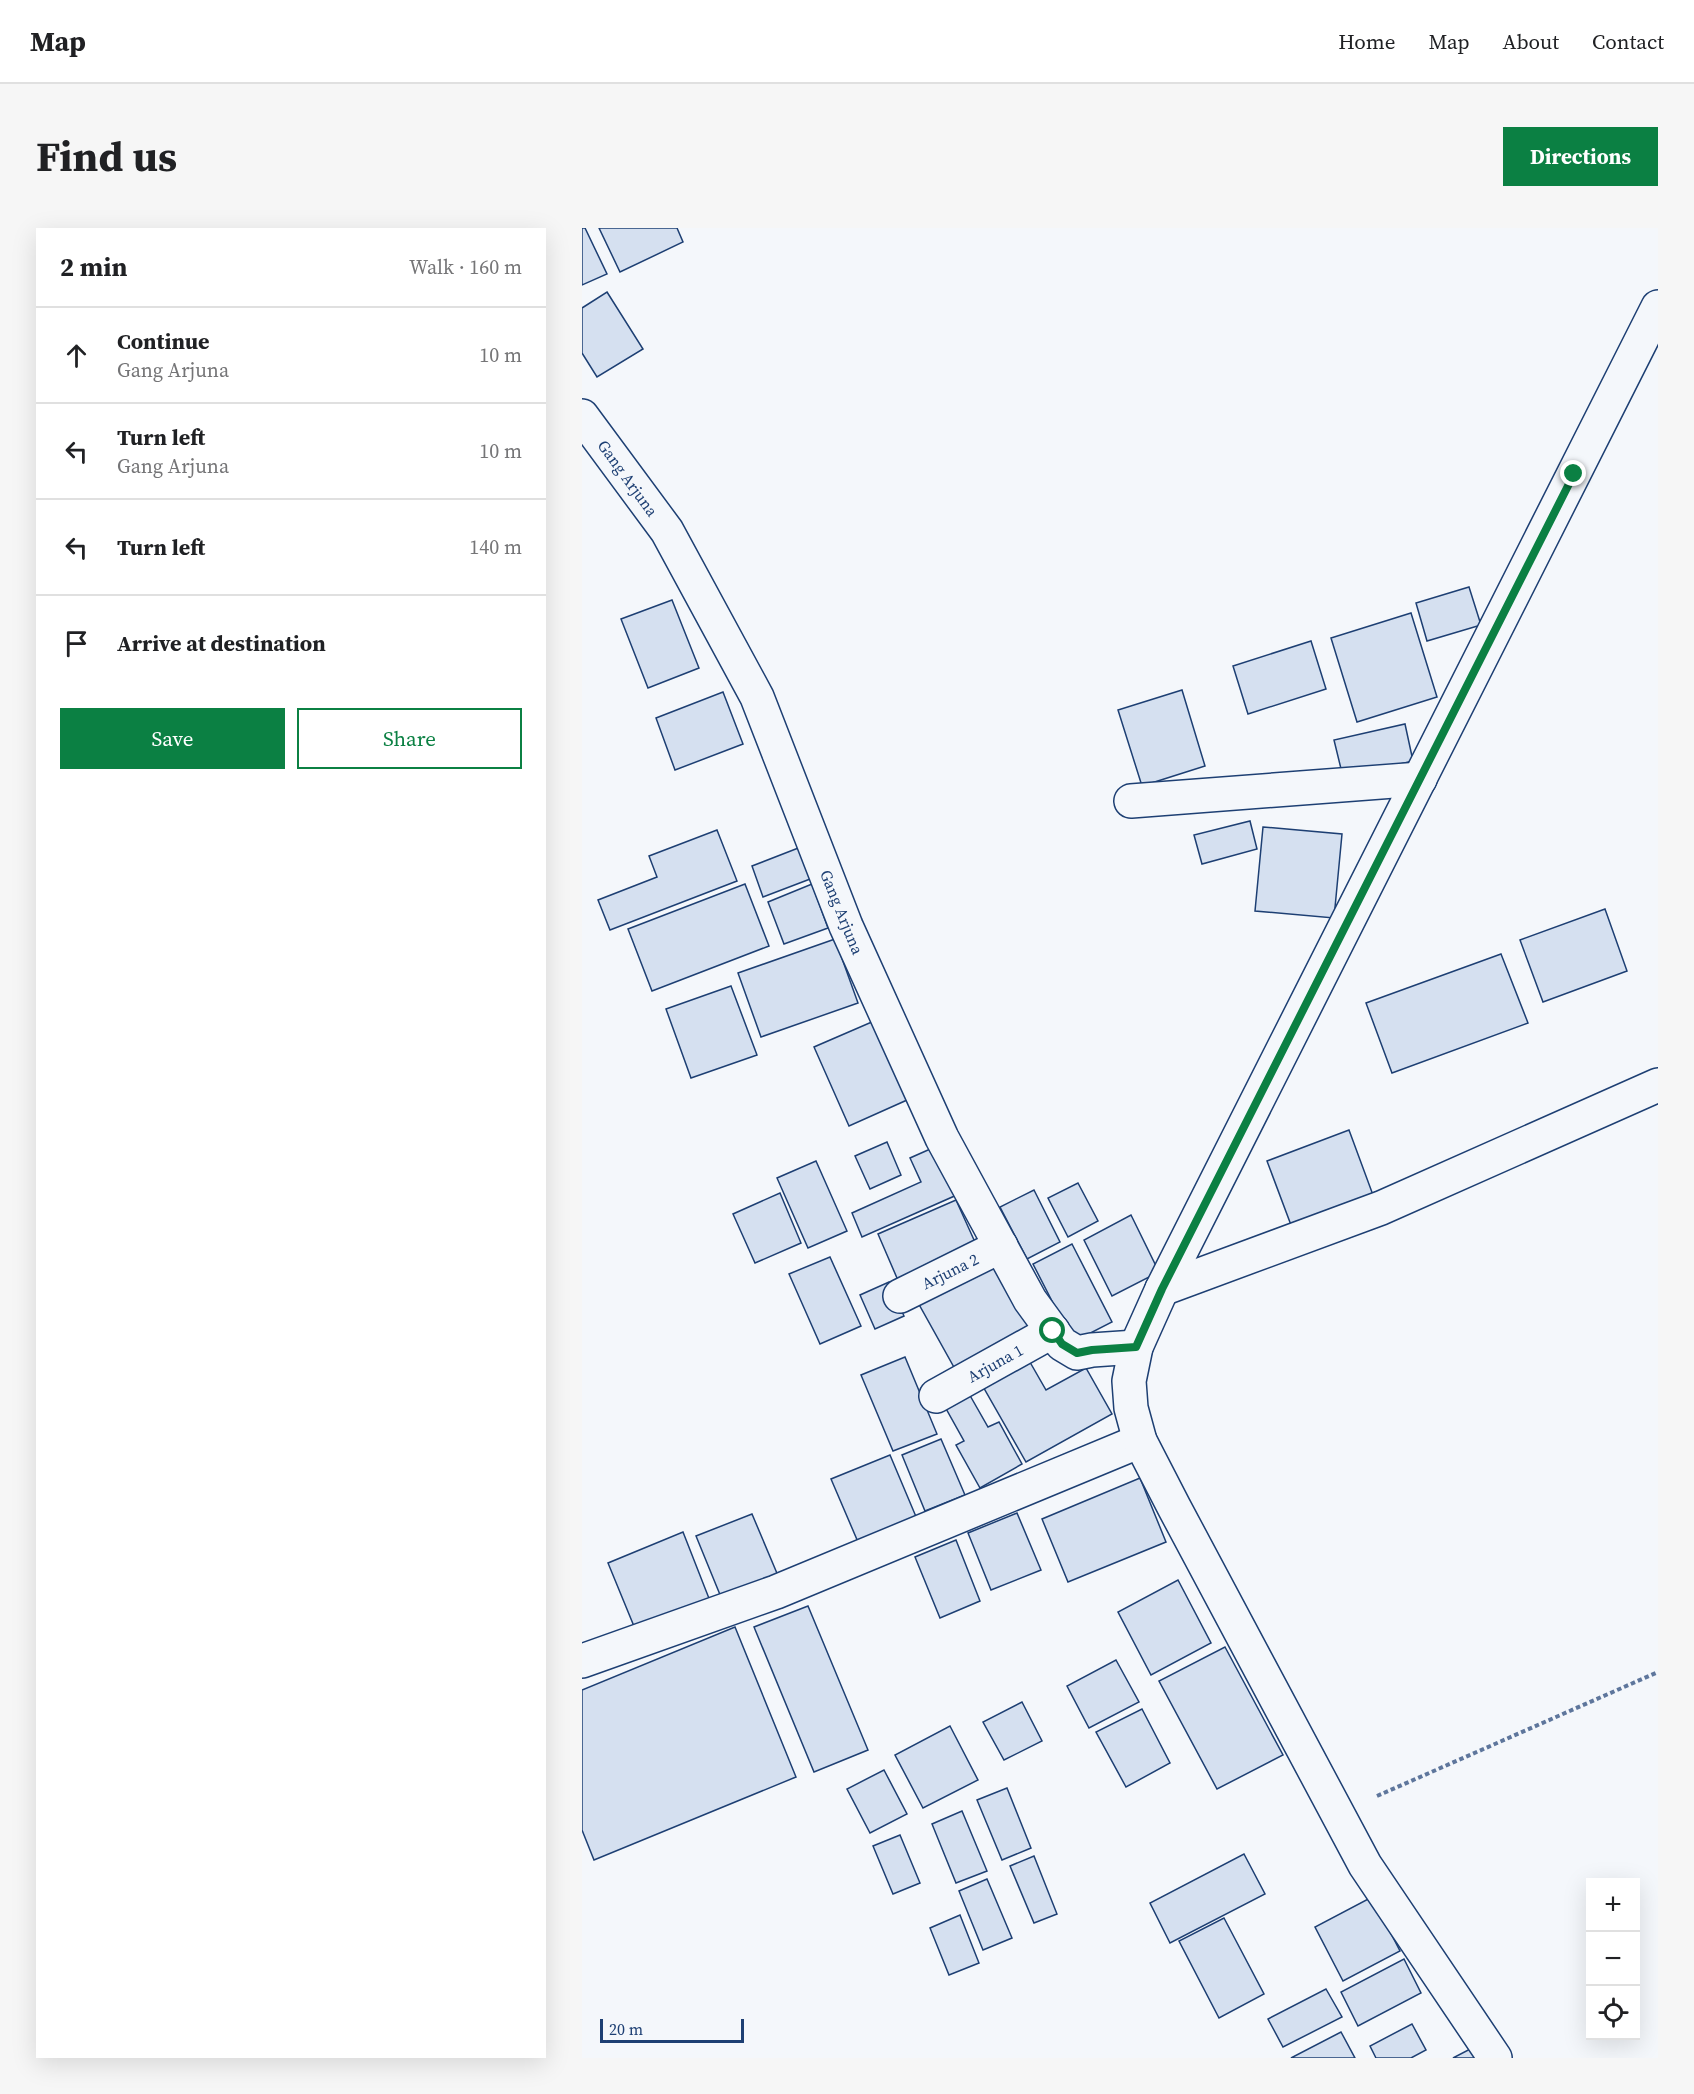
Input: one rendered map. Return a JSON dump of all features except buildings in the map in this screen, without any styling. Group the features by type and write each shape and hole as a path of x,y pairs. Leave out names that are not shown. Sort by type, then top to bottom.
{"street":[{"path":"1495,2058 1365,1865 1140,1441 1131,1407 1129,1381 1136,1347 1162,1289 1658,307"},
{"name":"Gang Arjuna","path":"582,416 667,531 757,697 846,926 942,1138 1030,1300 1062,1344 1077,1353 1136,1347"},
{"path":"1131,801 1419,779"},
{"path":"1162,1289 1381,1208 1658,1085"},
{"name":"Arjuna 2","path":"900,1296 1001,1246"},
{"name":"Arjuna 1","path":"936,1396 1053,1331"},
{"path":"582,1661 776,1592 1140,1441"}],"path":[{"path":"1338,1813 1658,1672"}],"route":[{"path":"1053,1331 1062,1344 1077,1353 1136,1347 1162,1289 1574,474"}]}
